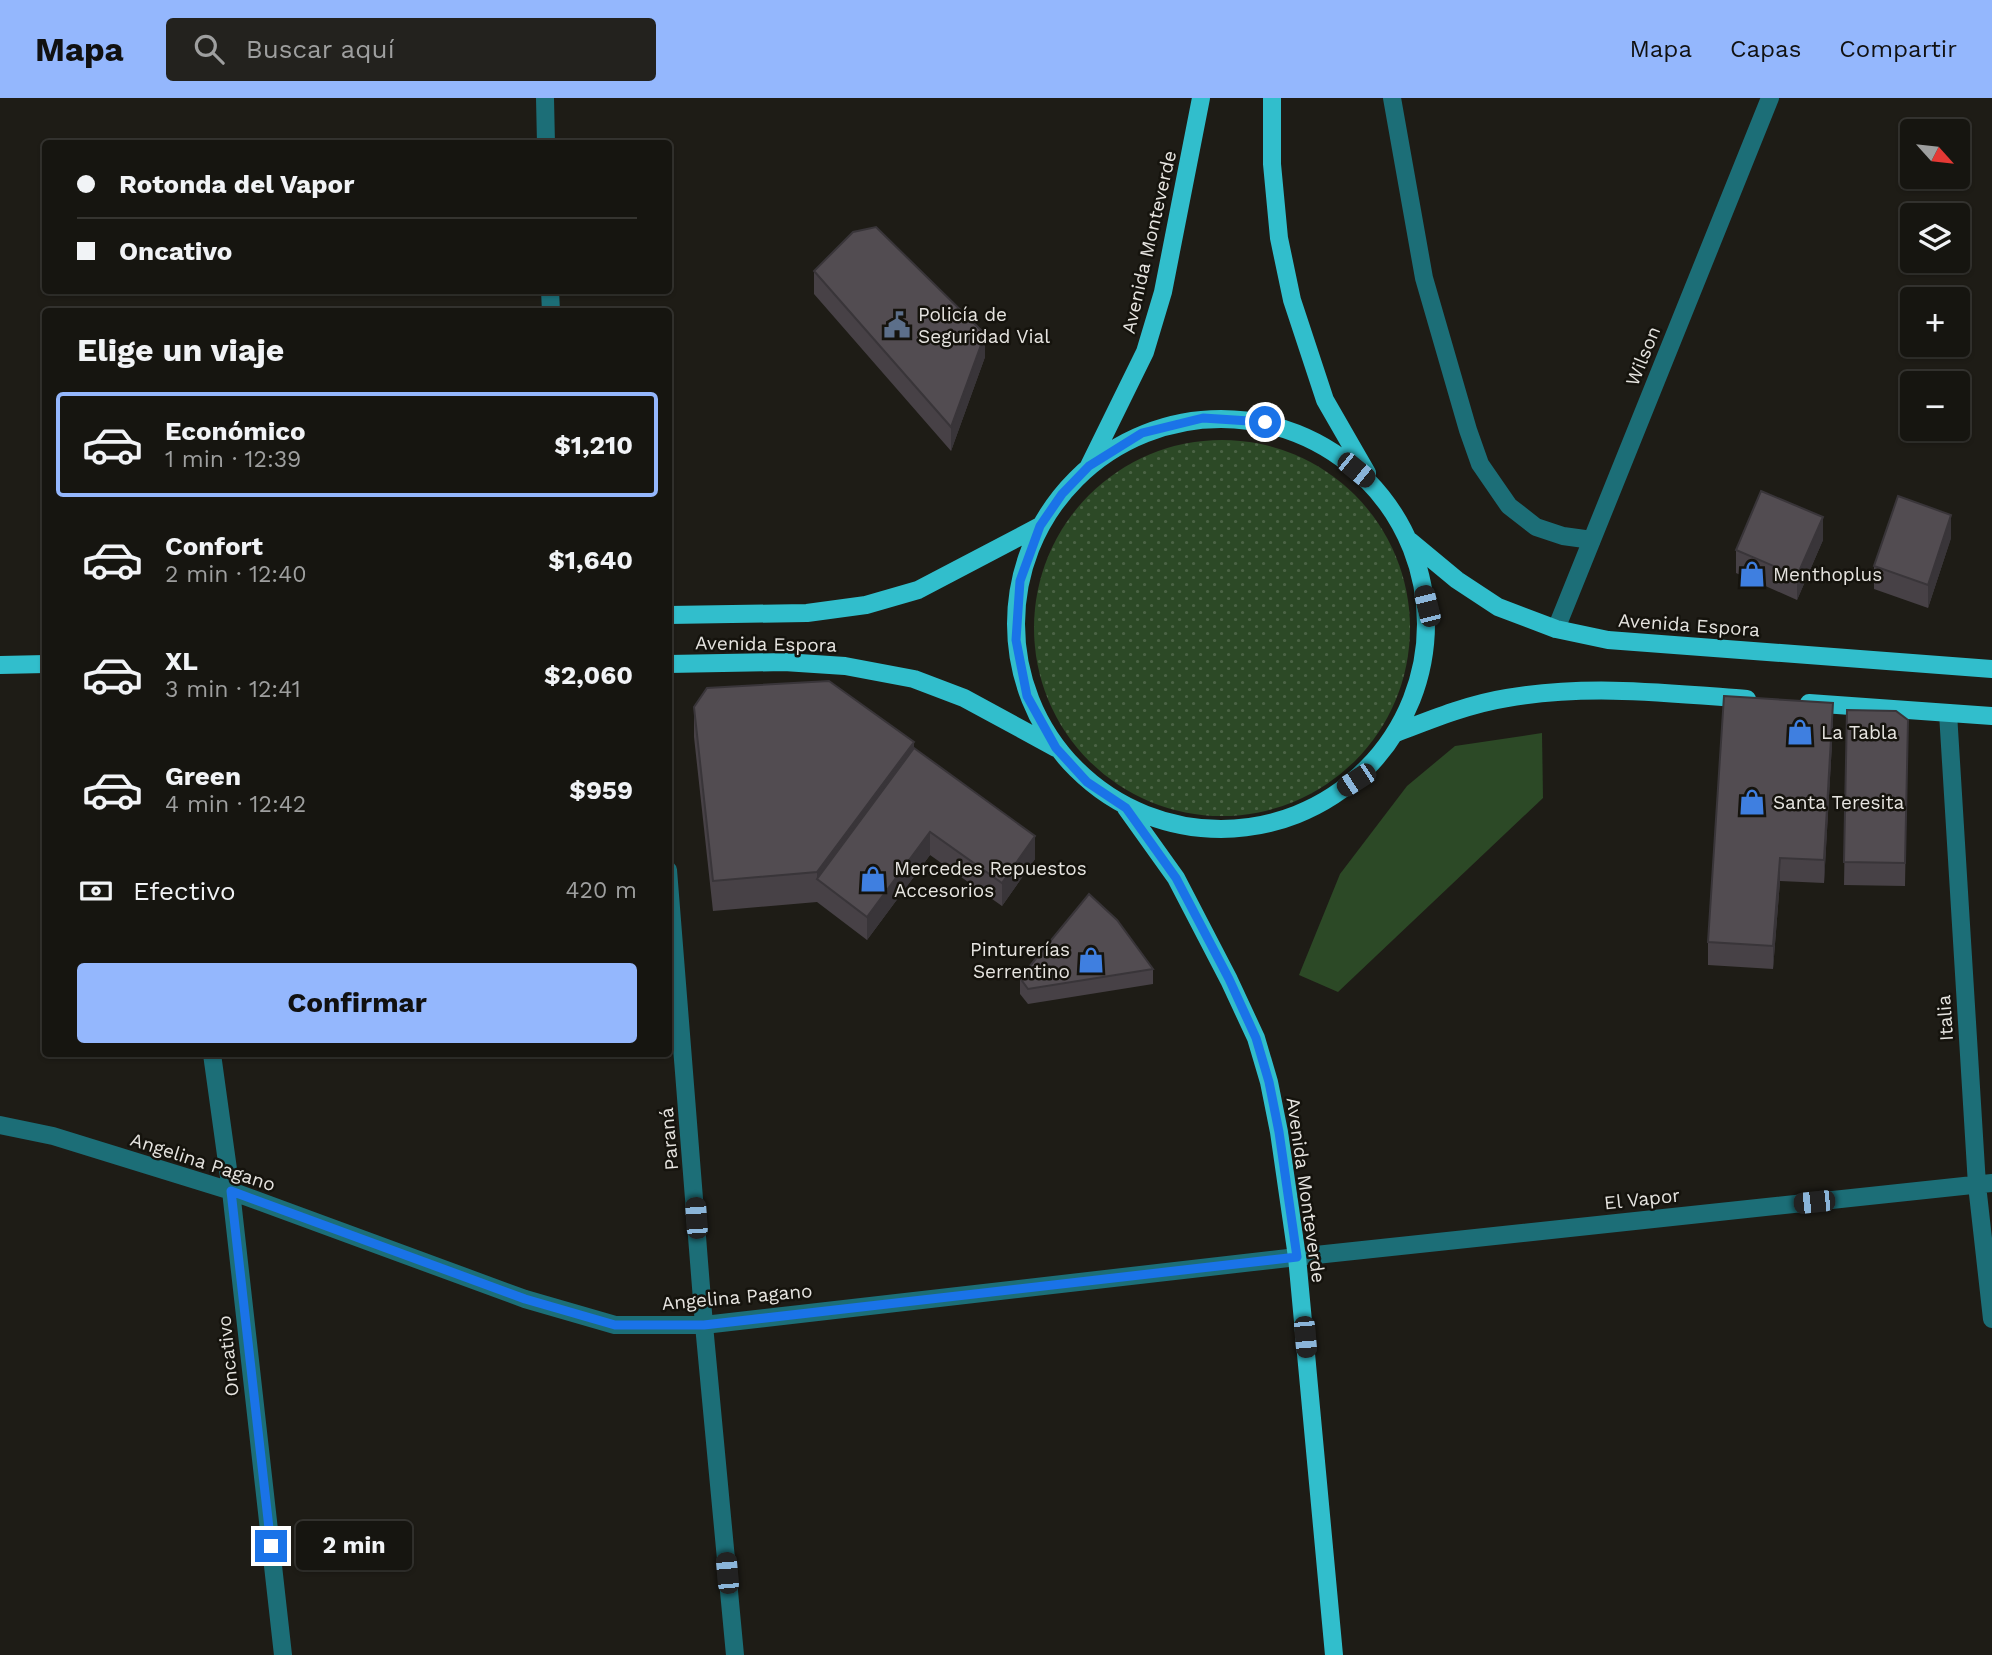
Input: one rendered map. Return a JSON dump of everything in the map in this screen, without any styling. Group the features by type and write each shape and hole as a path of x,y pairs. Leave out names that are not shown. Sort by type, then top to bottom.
{"main road":[{"name":"Avenida Monteverde","path":"1089,466 1149,340 1163,292 1201,98"},
{"path":"1272,98 1272,164 1278,225 1292,300 1325,400 1372,483 1410,541 1427,606 1422,672 1396,733 1356,780 1304,813 1246,830 1184,828 1126,808 1087,782 1056,748 1027,696 1016,640 1020,581 1040,526 1062,494 1089,466 1142,433 1203,418 1265,422 1323,444 1372,483"},
{"name":"Avenida Espora","path":"672,615 807,612 866,605 918,590 1040,526"},
{"name":"Avenida Espora","path":"1410,541 1458,580 1498,607 1556,629 1608,640 1992,669"},
{"name":"Avenida Espora","path":"672,664 796,663 845,666 914,679 964,698 1056,748"},
{"path":"0,665 42,664"},
{"path":"1396,733 1439,716 1506,698 1559,691 1622,690 1758,700"},
{"path":"1798,702 1992,716"},
{"name":"Avenida Monteverde","path":"1126,808 1176,878 1229,979 1256,1038 1269,1082 1297,1257 1334,1655"}],"street":[{"path":"545,98 546,140"},
{"path":"1392,98 1424,278 1480,464 1509,506 1536,527 1563,536 1592,540"},
{"name":"Wilson","path":"1556,629 1770,98"},
{"name":"Italia","path":"1948,713 1992,1319"},
{"name":"Paraná","path":"672,921 704,1325 735,1655"},
{"name":"Oncativo","path":"212,1057 231,1191 283,1655"},
{"name":"Angelina Pagano","path":"0,1125 53,1136 231,1191 525,1299 615,1325 704,1325 1297,1257"},
{"name":"El Vapor","path":"1297,1257 1984,1184"}],"green space":[{"path":"1222,440 1259,443 1294,454 1327,472 1355,495 1378,523 1396,556 1407,591 1410,628 1407,665 1396,700 1378,733 1355,761 1327,784 1294,802 1259,813 1222,816 1185,813 1150,802 1117,784 1089,761 1066,733 1048,700 1037,665 1034,628 1037,591 1048,556 1066,523 1089,495 1117,472 1150,454 1185,443"},
{"path":"1542,733 1543,798 1338,992 1299,975 1340,874 1407,786 1455,746"}],"building":[{"name":"Policía de Seguridad Vial","path":"876,227 985,334 951,427 814,271 853,232"},
{"path":"1761,491 1823,517 1797,576 1736,550"},
{"path":"1898,496 1951,515 1928,585 1874,566"},
{"path":"829,681 914,742 817,872 713,881 694,707 707,688"},
{"name":"Santa Teresita","path":"1724,696 1833,703 1824,860 1780,858 1773,946 1708,942"},
{"path":"1847,710 1896,711 1908,720 1905,863 1844,862"},
{"path":"914,748 1035,836 1002,883 930,832 867,917 817,879"},
{"name":"Pinturerías Serrentino","path":"1089,894 1117,920 1153,969 1028,989 1020,978"}],"place":[{"name":"Policía de Seguridad Vial","path":"897,325"},
{"name":"Menthoplus","path":"1752,574"},
{"name":"La Tabla","path":"1800,732"},
{"name":"Santa Teresita","path":"1752,802"},
{"name":"Mercedes Repuestos Accesorios","path":"873,879"},
{"name":"Pinturerías Serrentino","path":"1091,960"}],"route":[{"path":"271,1546 231,1191 525,1299 615,1325 704,1325 1297,1257 1279,1132 1269,1082 1256,1038 1229,979 1176,878 1126,808 1087,782 1056,748 1027,696 1016,640 1020,581 1040,526 1062,494 1089,466 1142,433 1203,418 1265,422"}]}
